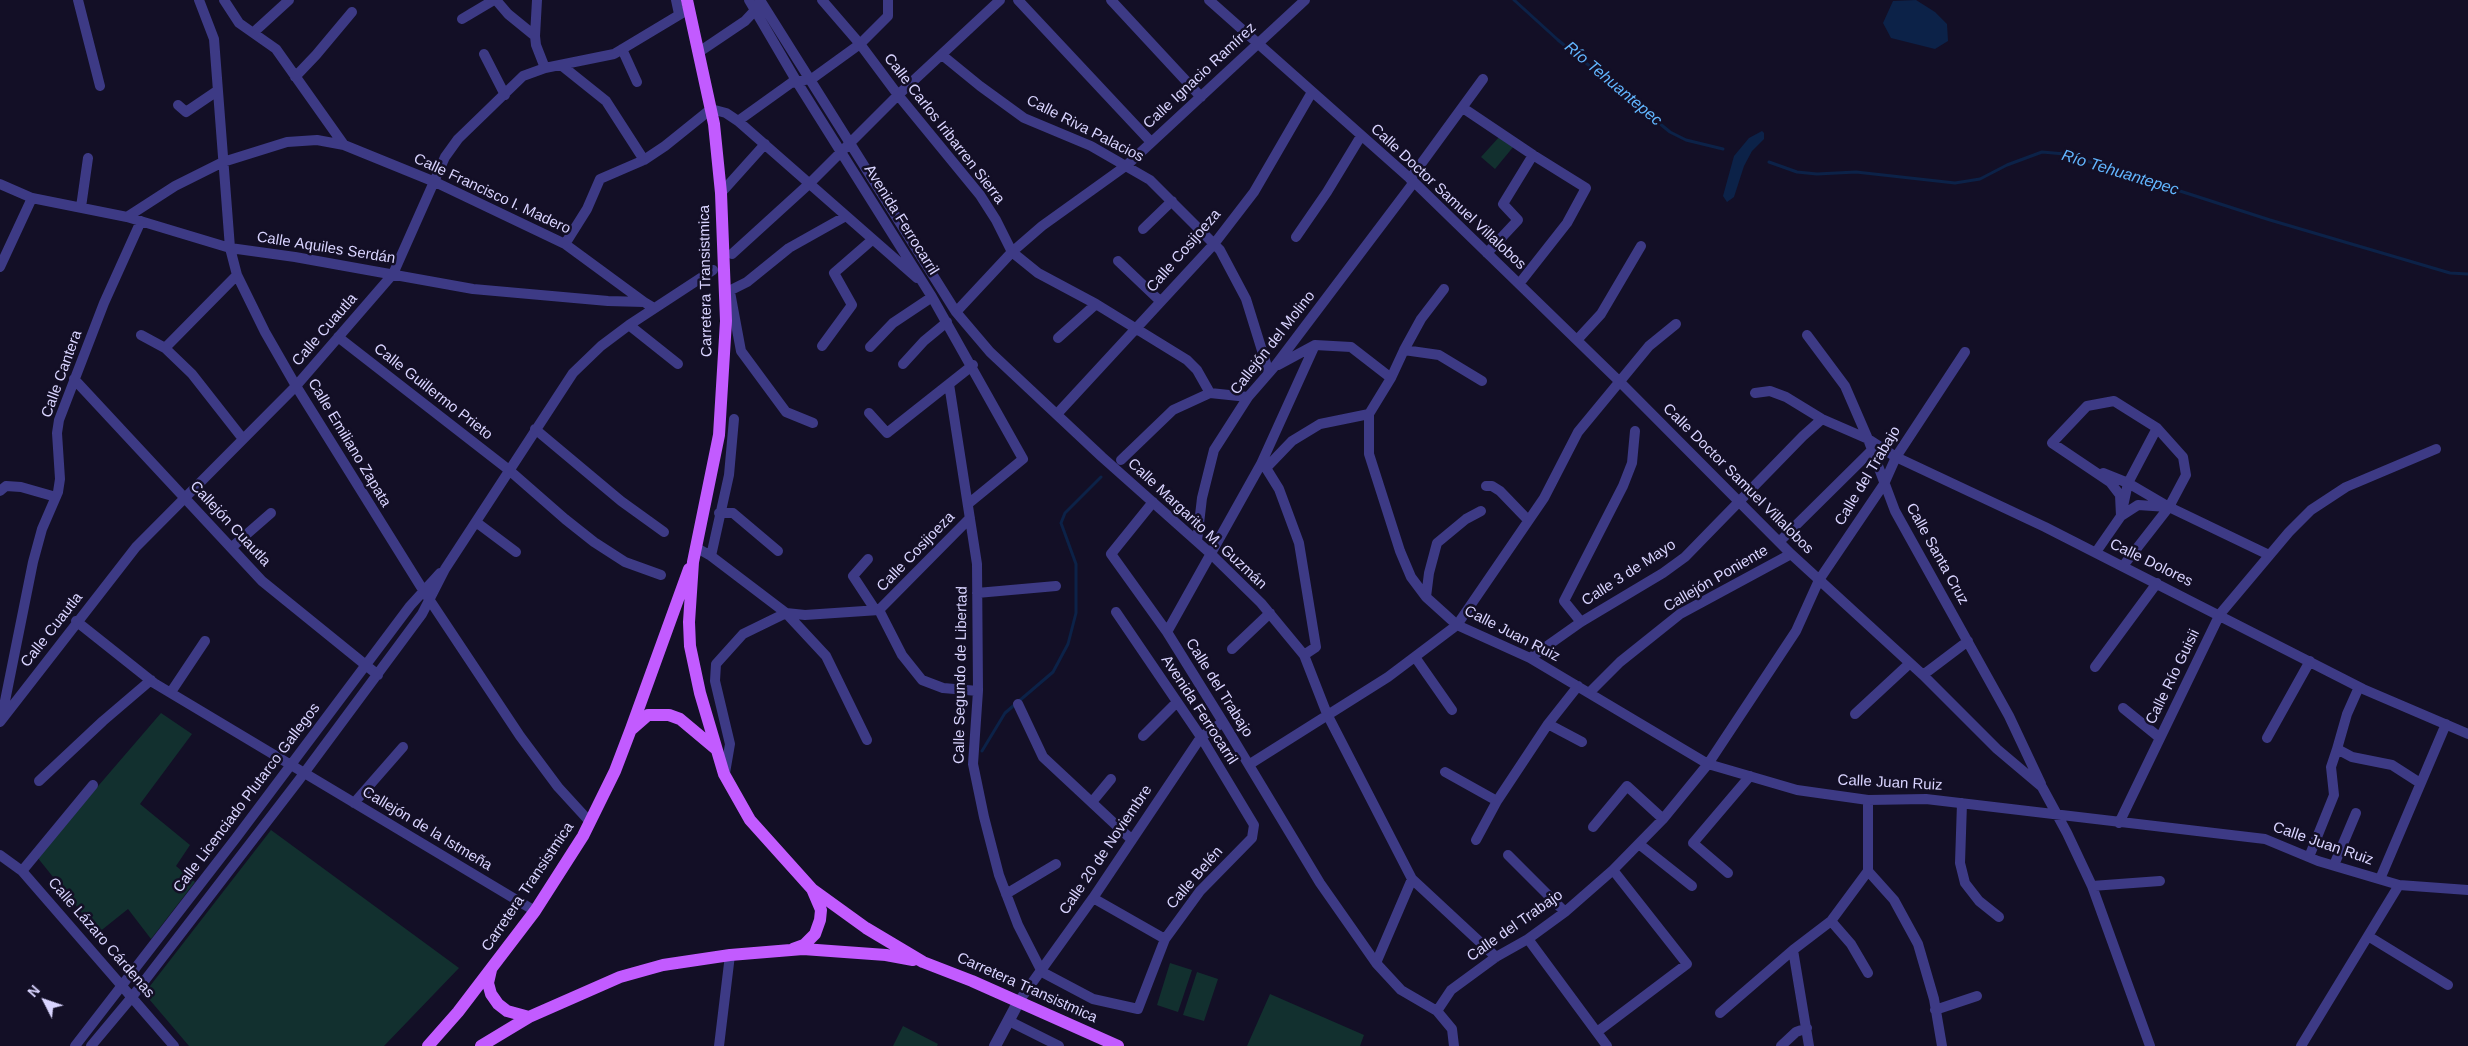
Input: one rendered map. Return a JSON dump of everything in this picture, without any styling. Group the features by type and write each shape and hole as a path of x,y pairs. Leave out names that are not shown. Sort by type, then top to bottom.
{"main road":[{"name":"Carretera Transistmica","path":"685,8 699,52 711,109 721,193 727,293 719,435 693,562 689,622 690,646 700,693 724,774 750,820 812,889 866,928 923,962 1020,1001 1118,1046"},
{"name":"Carretera Transistmica","path":"428,1046 491,970 535,911 590,822 631,729 685,574 693,562"},
{"path":"631,729 648,715 669,715 680,719 717,750"},
{"path":"791,950 804,945 815,934 820,920 821,910 812,889"},
{"name":"Carretera Transistmica","path":"481,1046 529,1017 620,977 664,965 804,949 886,956 923,962"},
{"path":"491,970 488,983 491,994 498,1004 507,1011 529,1017"}],"street":[{"path":"78,0 100,86"},
{"name":"Calle Emiliano Zapata","path":"199,0 214,39 230,248 237,275 265,332 296,386 430,602 520,736 558,786 590,822"},
{"path":"224,0 239,23 276,49 344,145"},
{"path":"254,32 289,0"},
{"path":"462,19 495,0 508,14 535,36"},
{"path":"537,0 536,45 545,68"},
{"path":"676,0 685,8"},
{"name":"Avenida Ferrocarril","path":"749,0 760,3 797,82 947,322 1023,459"},
{"name":"Calle Carlos Iribarren Sierra","path":"822,0 860,44 898,95 980,195 1012,252 1038,273 1096,304 1187,360 1197,370 1210,393"},
{"path":"738,121 791,83 809,79 860,44 888,16 888,0"},
{"path":"732,254 810,183 898,95 1000,0"},
{"path":"1018,0 1151,142"},
{"path":"1111,0 1201,97"},
{"name":"Calle Doctor Samuel Villalobos","path":"1209,0 1412,181 1633,394 1790,554 1923,675 1997,749 2042,787 2092,886 2150,1046"},
{"name":"Calle Ignacio Ramírez","path":"956,312 1012,252 1042,226 1127,165 1305,0"},
{"path":"699,52 745,21 760,3"},
{"name":"Calle Margarito M. Guzmán","path":"760,3 850,142 956,312 990,352 1102,457 1211,554 1270,613 1304,655 1327,714 1412,879 1496,957"},
{"name":"Calle Cuautla","path":"1,721 76,621 136,547 296,386 393,274 445,157 458,140 523,76 545,68 605,57 622,49 685,8"},
{"path":"295,76 352,12"},
{"path":"622,49 637,82"},
{"path":"484,54 504,95"},
{"name":"Calle Riva Palacios","path":"942,54 980,86 1024,118 1090,146 1127,165 1150,180 1172,201 1220,250 1246,299 1272,370"},
{"path":"560,65 606,102 644,160"},
{"name":"Callejón del Molino","path":"1197,541 1202,498 1214,450 1248,397 1272,370 1412,181 1483,79"},
{"path":"178,104 186,112 218,91"},
{"name":"Calle Cosijoeza","path":"1057,414 1214,244 1254,192 1312,92"},
{"path":"1463,108 1533,156 1586,188 1567,223 1519,284"},
{"path":"565,244 587,209 600,178 644,160 665,146 711,109 726,113 738,121 872,240 922,281"},
{"path":"1296,237 1327,192 1361,136"},
{"name":"Calle Francisco I. Madero","path":"127,217 175,186 223,162 304,140 344,145 435,182 565,244 644,302"},
{"path":"721,193 765,144"},
{"path":"1487,253 1518,220 1503,204 1533,156"},
{"path":"81,208 88,158"},
{"name":"Calle Aquiles Serdán","path":"0,184 32,198 127,217 230,248 295,257 473,289 608,301 644,302 654,308"},
{"path":"0,267 32,198"},
{"path":"1143,229 1172,201"},
{"path":"813,423 786,412 741,351 727,293 747,282 789,248 846,216"},
{"name":"Calle Cantera","path":"1,721 42,529 56,497 60,478 57,433 74,379 141,221"},
{"path":"822,346 852,305 834,273 872,240"},
{"path":"1577,340 1601,314 1641,246"},
{"path":"1118,261 1160,301"},
{"name":"Calle Licenciado Plutarco Gallegos","path":"90,1046 132,997 378,675 430,602 445,569 573,373 601,346 629,325 713,270"},
{"path":"165,348 237,275"},
{"path":"1264,466 1292,441 1320,424 1369,414 1391,378 1421,319 1444,289"},
{"path":"870,347 892,323 932,297"},
{"path":"1058,338 1096,304"},
{"path":"903,364 924,341 947,322"},
{"path":"1250,764 1388,676 1458,625 1544,498 1578,432 1649,346 1676,324"},
{"path":"629,325 678,364"},
{"path":"141,335 165,348 192,374 243,440"},
{"name":"Calle Santa Cruz","path":"1807,335 1845,386 1896,511 2009,716 2042,787"},
{"name":"Calle Guillermo Prieto","path":"338,337 509,470 594,542 624,562 661,575"},
{"path":"1272,370 1315,345 1351,347 1391,378"},
{"path":"1166,632 1264,466 1315,345"},
{"path":"1404,350 1439,355 1482,380"},
{"name":"Calle del Trabajo","path":"1153,502 1111,554 1166,632 1250,764 1320,883 1376,963 1401,990 1438,1011 1451,990 1496,957 1528,939 1565,912 1613,870 1663,819 1708,764 1796,631 1819,580 1884,484 1896,457 1965,352"},
{"path":"869,413 888,433 973,366"},
{"name":"Callejón Cuautla","path":"74,379 262,581 378,675"},
{"name":"Calle Segundo de Libertad","path":"949,384 977,564 978,691 973,764 984,817 1006,894 1018,925 1042,972"},
{"name":"Calle Dolores","path":"1755,393 1770,391 1786,396 1822,419 1868,439 1896,457 2096,552 2359,687 2468,734"},
{"path":"1121,460 1173,410 1210,393 1248,397"},
{"path":"2121,516 2120,495 2110,482 2052,443 2087,406 2114,402 2157,428 2183,457 2186,475 2169,507 2123,566"},
{"name":"Calle Juan Ruiz","path":"1369,414 1370,454 1378,480 1411,577 1426,597 1458,625 1530,658 1708,764 1798,790 1868,800 1926,799 2056,812 2119,823 2265,839 2309,857 2399,884 2468,890"},
{"path":"710,556 729,475 734,419"},
{"name":"Calle 3 de Mayo","path":"1530,658 1581,622 1656,578 1685,557 1822,419"},
{"path":"2121,516 2128,483 2157,428"},
{"path":"535,429 621,501 664,532"},
{"path":"1581,622 1564,601 1623,486 1632,463 1635,431"},
{"name":"Calle Río Guisii","path":"2119,823 2220,614 2289,532 2311,510 2346,487 2436,449"},
{"path":"1780,542 1872,450"},
{"name":"Calle Cosijoeza","path":"968,504 1023,459"},
{"path":"1264,466 1279,489 1299,543 1316,647 1304,655"},
{"path":"2091,468 2128,483 2169,507 2270,555"},
{"path":"0,491 6,486 20,487 56,497"},
{"path":"1486,486 1492,486 1500,491 1528,520"},
{"path":"2096,552 2121,516 2138,505 2169,507"},
{"path":"1426,597 1429,573 1437,543 1466,519 1481,511"},
{"path":"719,513 733,512 778,551"},
{"path":"232,547 271,513"},
{"name":"Calle Cosijoeza","path":"724,774 730,744 715,682 716,664 743,634 786,613 804,615 879,610 970,518"},
{"path":"476,522 516,552"},
{"path":"697,548 786,613 826,656 867,740"},
{"name":"Callejón Poniente","path":"1590,692 1620,662 1680,614 1790,554"},
{"path":"868,560 853,576 874,608 879,610 902,655 922,680 943,688 978,691"},
{"name":"Calle Licenciado Plutarco Gallegos","path":"75,1046 236,838 423,590 445,569"},
{"path":"2095,667 2157,583"},
{"path":"977,593 1056,586"},
{"name":"Avenida Ferrocarril","path":"1116,612 1201,737 1254,825"},
{"path":"1232,649 1270,613"},
{"name":"Callejón de la Istmeña","path":"76,621 151,680 304,774 535,911"},
{"path":"171,692 205,641"},
{"path":"1923,675 1968,641"},
{"path":"1415,657 1452,710"},
{"path":"2267,738 2310,661"},
{"path":"1856,714 1910,663"},
{"path":"39,781 151,680"},
{"path":"1476,840 1498,801 1548,724 1578,686"},
{"path":"2309,857 2334,795 2331,767 2347,714 2359,687"},
{"path":"1143,736 1177,702"},
{"path":"1018,704 1044,757 1059,774 1132,840"},
{"path":"2123,708 2160,738"},
{"name":"Calle 20 de Noviembre","path":"1020,1001 1093,898 1201,737 1223,722"},
{"path":"1548,724 1582,742"},
{"path":"2380,879 2446,724"},
{"path":"354,803 403,747"},
{"path":"2338,749 2352,757 2392,765 2420,783"},
{"path":"1445,772 1498,801"},
{"path":"1728,873 1693,843 1750,776"},
{"path":"1092,802 1111,779"},
{"path":"22,871 93,785"},
{"path":"1593,827 1627,786 1663,819"},
{"path":"1720,1014 1830,921 1868,871 1868,800"},
{"path":"1962,803 1960,863 1965,883 1979,901 1999,917"},
{"path":"2334,865 2356,813"},
{"name":"Calle Belén","path":"1042,972 1093,999 1138,1009 1165,939 1200,891 1252,838 1254,825"},
{"path":"236,838 248,847"},
{"path":"1639,844 1692,886"},
{"name":"Calle Lázaro Cárdenas","path":"0,855 22,871 174,1046"},
{"path":"1508,855 1565,912"},
{"path":"1006,894 1056,864"},
{"path":"1597,1032 1687,964 1613,870"},
{"path":"1868,871 1894,900 1918,944 1936,1010 1942,1046"},
{"path":"1376,963 1412,879"},
{"path":"2092,886 2160,881"},
{"path":"2301,1046 2399,884"},
{"path":"1093,898 1165,939"},
{"path":"1830,921 1851,944 1868,973"},
{"path":"2368,936 2448,985"},
{"path":"1528,939 1607,1046"},
{"path":"1794,950 1809,1046"},
{"path":"719,1046 730,956"},
{"path":"1936,1010 1977,996"},
{"path":"995,1046 1020,1001"},
{"path":"1438,1011 1452,1029 1454,1046"},
{"path":"1009,1021 1059,1046"},
{"path":"1781,1046 1796,1032 1807,1028"}],"green space":[{"path":"1500,136 1514,146 1495,169 1481,157"},
{"path":"161,713 192,734 140,804 190,845 176,866 195,882 151,939 128,909 98,933 37,857"},
{"path":"271,830 459,968 384,1046 189,1046 149,999 150,986"},
{"path":"1170,963 1192,970 1178,1012 1157,1005"},
{"path":"1197,972 1218,979 1204,1021 1183,1015"},
{"path":"1270,994 1364,1035 1360,1046 1247,1046"},
{"path":"903,1026 938,1044 937,1046 893,1046"}],"water":[{"path":"1916,0 1935,12 1947,24 1948,41 1935,49 1891,38 1883,23 1893,1"},
{"path":"1762,131 1764,139 1752,151 1744,166 1734,197 1727,202 1723,196 1734,156 1749,138"}],"waterway":[{"name":"Río Tehuantepec","path":"1514,0 1558,40 1670,132 1686,140 1723,149"},
{"name":"Río Tehuantepec","path":"1769,162 1797,172 1817,174 1856,172 1955,183 1980,179 2007,165 2042,152 2065,154 2270,220 2450,273 2468,274"},
{"path":"982,751 1005,713 1053,672 1068,644 1076,613 1076,564 1061,523 1065,513 1101,477"}]}
